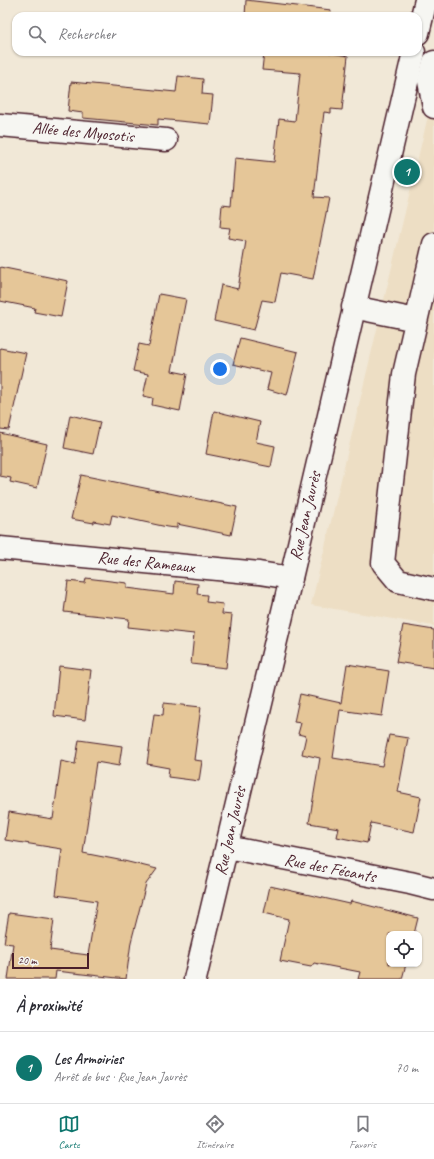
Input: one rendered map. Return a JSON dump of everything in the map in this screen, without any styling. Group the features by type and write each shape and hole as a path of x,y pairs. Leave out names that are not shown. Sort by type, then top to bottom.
{"main road":[{"path":"422,16 426,0"},
{"name":"Rue Jean Jaurès","path":"195,979 291,578 353,306 413,56"},
{"path":"434,62 429,81 434,107"},
{"name":"Allée des Myosotis","path":"0,125 166,140"},
{"path":"434,244 404,374 383,563 398,581 434,589"},
{"path":"353,306 416,320"},
{"name":"Rue des Rameaux","path":"0,548 259,573 291,578"},
{"name":"Rue des Fécants","path":"227,847 410,883 434,890"}],"shaded area":[{"path":"434,91 434,626 311,605"}],"building":[{"path":"246,0 331,10 331,12 245,12"},
{"path":"264,56 348,56 342,110 331,109 331,113 324,112 314,197 329,198 313,279 281,273 275,302 262,300 254,330 214,321 221,285 238,289 246,241 228,238 230,228 220,227 222,205 231,206 235,158 274,162 279,119 295,121 300,73 262,70"},
{"path":"178,76 203,79 202,94 213,95 210,124 158,119 158,125 83,118 83,113 68,111 71,82 176,92"},
{"path":"0,267 68,281 61,317 34,312 35,308 0,301"},
{"path":"159,294 186,299 172,371 187,374 180,411 152,405 153,398 143,396 148,374 133,371 139,344 149,346"},
{"path":"240,338 298,352 287,395 267,389 271,373 233,364"},
{"path":"0,348 26,353 9,430 0,429"},
{"path":"214,411 260,422 256,442 275,446 271,467 206,454"},
{"path":"70,415 100,422 93,454 64,448"},
{"path":"0,433 47,444 37,488 10,482 11,478 0,476"},
{"path":"81,475 237,507 231,535 177,524 177,528 167,527 112,515 110,524 71,519"},
{"path":"86,578 127,583 127,588 174,594 175,581 198,584 197,594 207,595 206,602 223,604 222,614 232,615 226,668 191,664 194,634 128,627 129,619 64,612 68,581 85,583"},
{"path":"403,625 434,630 434,668 396,662"},
{"path":"347,664 389,671 382,716 340,710 333,758 382,766 389,735 408,738 398,792 421,797 414,832 371,823 367,843 337,837 339,828 309,823 320,758 302,754 306,736 298,734 301,723 294,722 300,694 341,703"},
{"path":"59,666 91,670 85,720 54,716"},
{"path":"164,703 201,707 194,760 202,761 199,781 168,777 169,768 147,764 154,714 163,715"},
{"path":"79,740 122,746 119,766 96,762 83,853 157,869 146,884 131,942 126,979 56,971 55,979 8,979 13,944 4,943 9,913 54,919 50,950 88,955 97,901 56,895 62,849 5,840 9,812 53,819 61,761 75,764"},
{"path":"270,886 350,904 351,901 418,918 415,931 386,931 386,967 405,967 402,979 358,979 360,972 314,963 311,967 280,961 289,919 264,913"}],"place":[{"name":"Les Armoiries","path":"407,172"}]}
